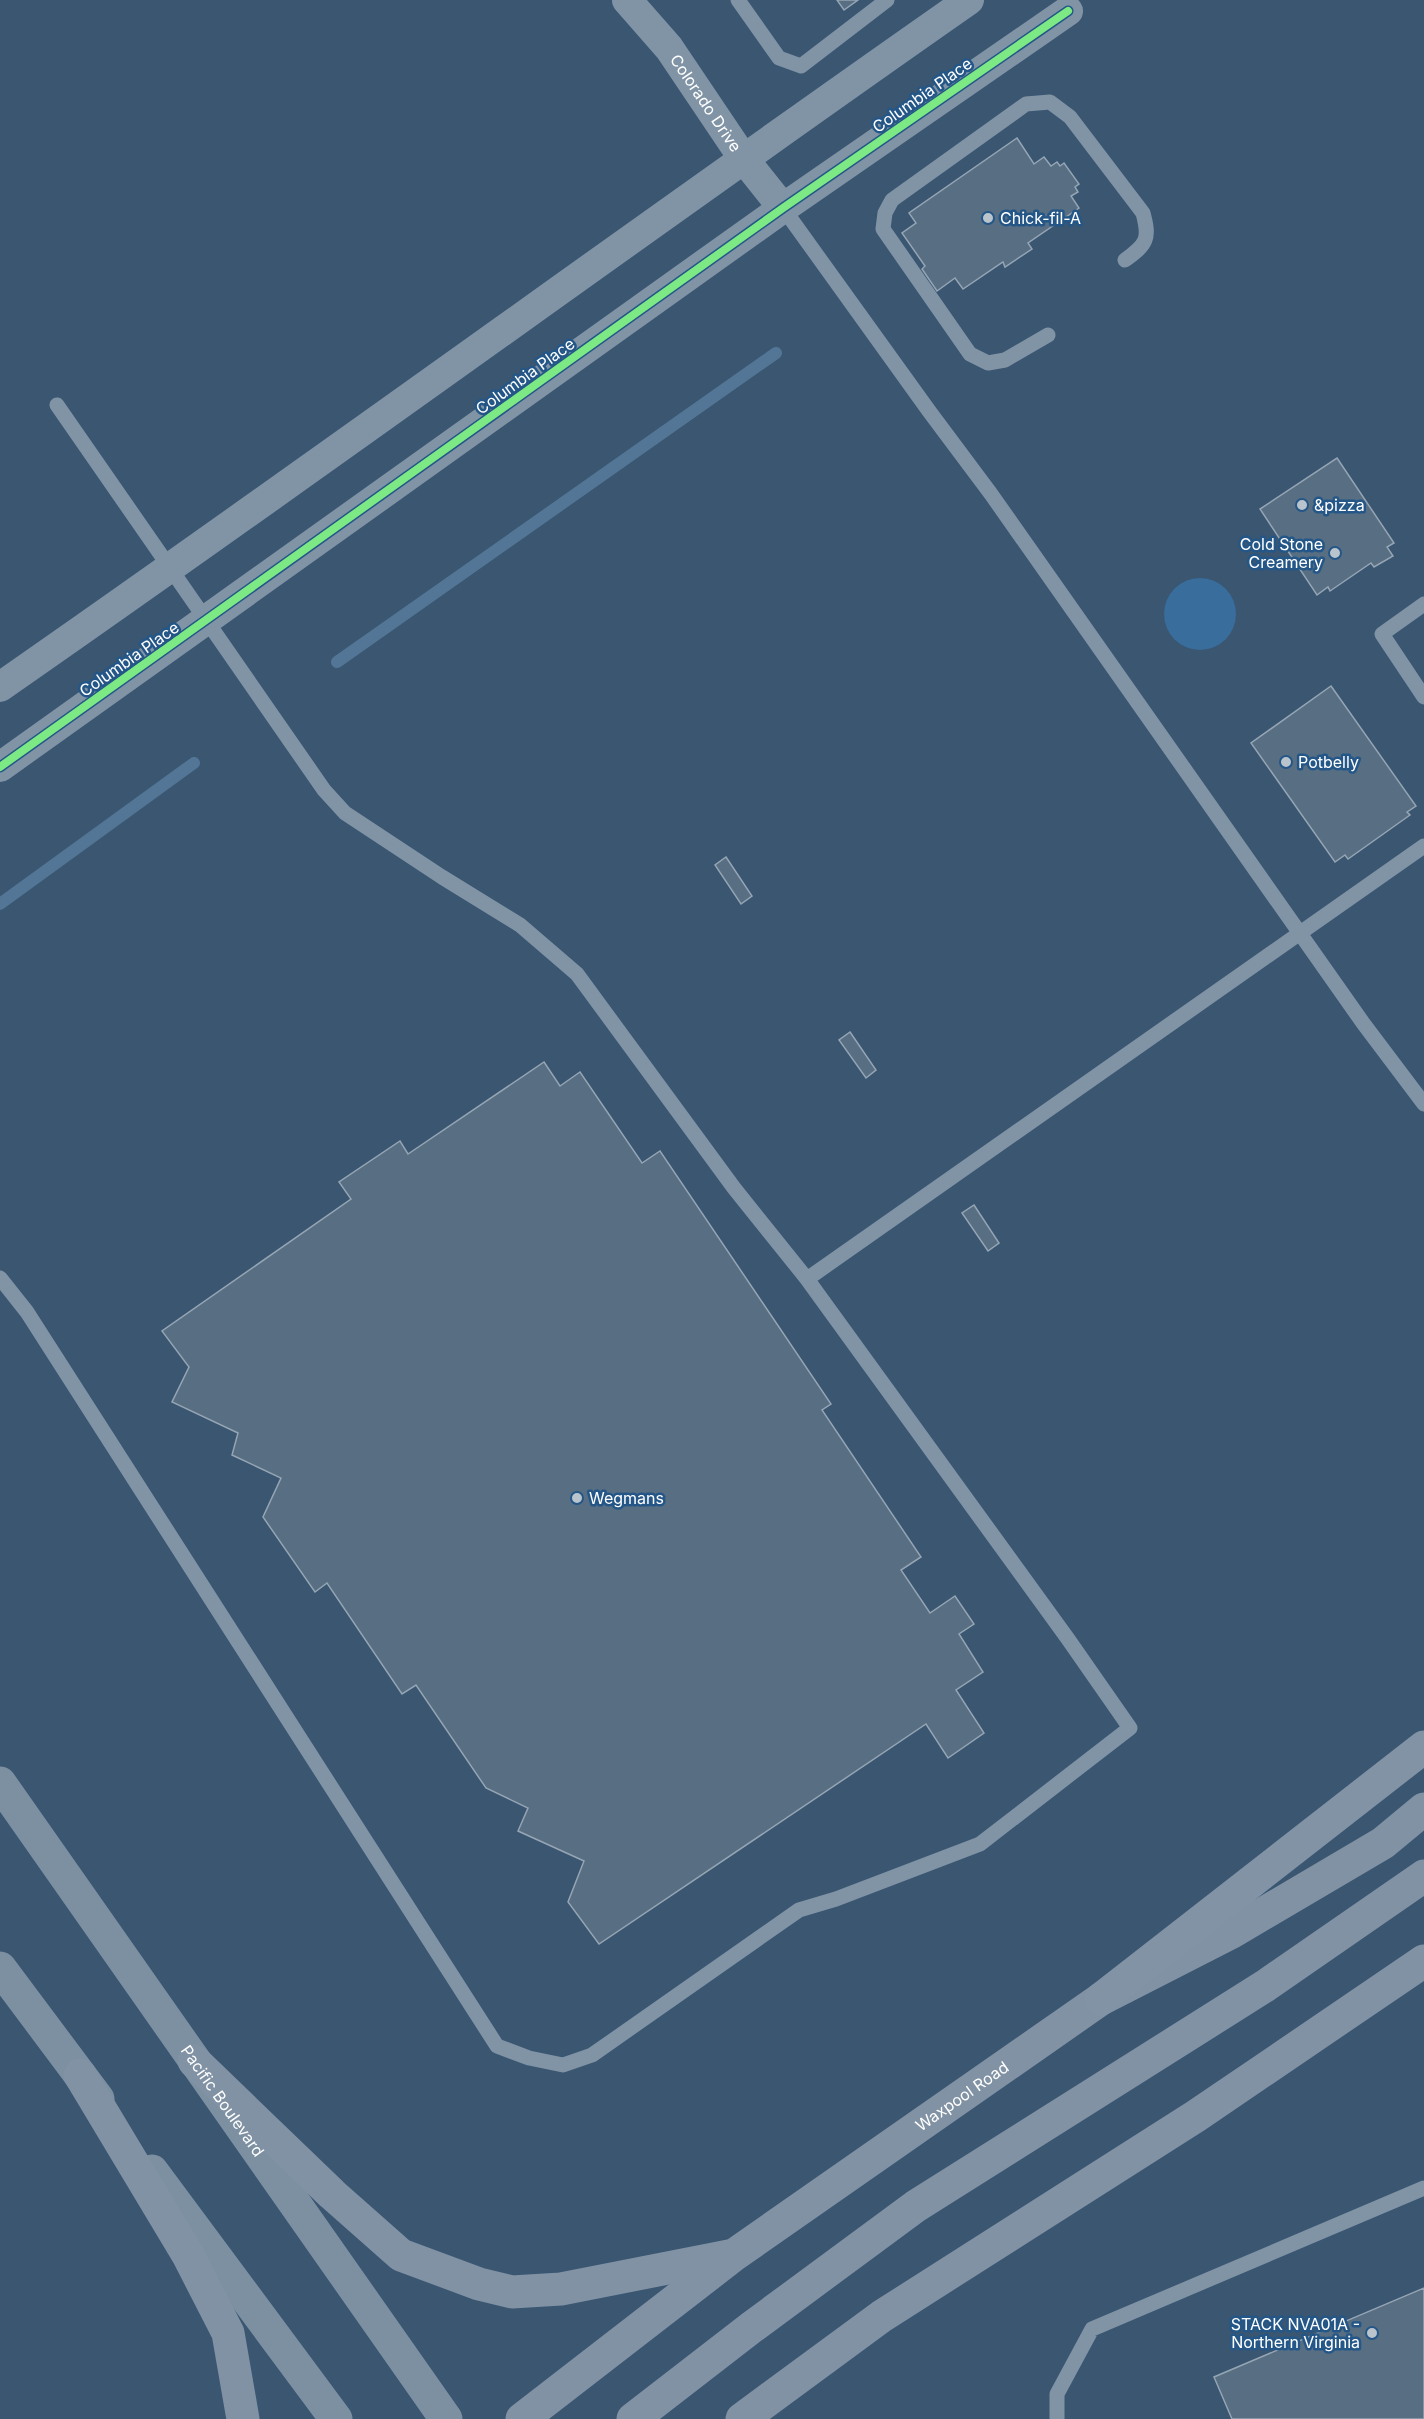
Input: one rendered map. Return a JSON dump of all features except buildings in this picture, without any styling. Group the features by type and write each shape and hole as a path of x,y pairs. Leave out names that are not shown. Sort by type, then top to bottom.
{"highway":[{"path":"1101,1999 1424,1747"}],"main road":[{"name":"Pacific Boulevard","path":"0,1783 446,2419"},
{"name":"Waxpool Road","path":"522,2419 734,2255 1101,1999 1232,1932 1383,1843 1424,1809"},
{"path":"633,2419 752,2327 916,2206 1265,1986 1424,1876"},
{"path":"742,2419 882,2316 1196,2116 1424,1961"},
{"path":"0,1968 336,2419"},
{"path":"194,2061 332,2194 401,2255 479,2284 512,2292 561,2289 734,2255"},
{"path":"80,2075 188,2255 228,2333 243,2419"}],"street":[{"name":"Colorado Drive","path":"627,0 669,48 744,158 783,208"},
{"path":"0,687 969,0"},
{"name":"Columbia Place","path":"0,767 783,208 1068,11"}],"lane":[{"path":"738,0 779,58 801,66 887,0"},
{"path":"1048,335 1005,360 988,363 970,354 883,229 885,213 892,200 1026,104 1050,102 1070,117 1143,213 1148,232 1143,248 1125,260"},
{"path":"783,208 991,494 1363,1023 1424,1104"},
{"path":"0,1278 27,1312 497,2046 529,2058 563,2066 592,2055 799,1910 836,1899 980,1844 1130,1728 807,1279 734,1188 577,975 520,925 345,813 324,790 57,405"},
{"path":"1424,604 1382,634 1424,697"},
{"path":"807,1279 1424,846"},
{"path":"1057,2419 1057,2394 1092,2329 1424,2188"}],"shaded area":[{"path":"1200,578 1220,584 1230,594 1236,614 1230,634 1220,644 1200,650 1180,644 1170,634 1164,614 1170,594 1180,584"}],"waterway":[{"path":"337,662 776,353"},
{"path":"0,904 194,763"}],"cycle path":[{"path":"0,767 783,208 1068,11"}],"place":[{"name":"Chick-fil-A","path":"988,218"},
{"name":"&pizza","path":"1302,505"},
{"name":"Cold Stone Creamery","path":"1335,553"},
{"name":"Potbelly","path":"1286,762"},
{"name":"Wegmans","path":"577,1498"},
{"name":"STACK NVA01A - Northern Virginia","path":"1372,2333"}]}
